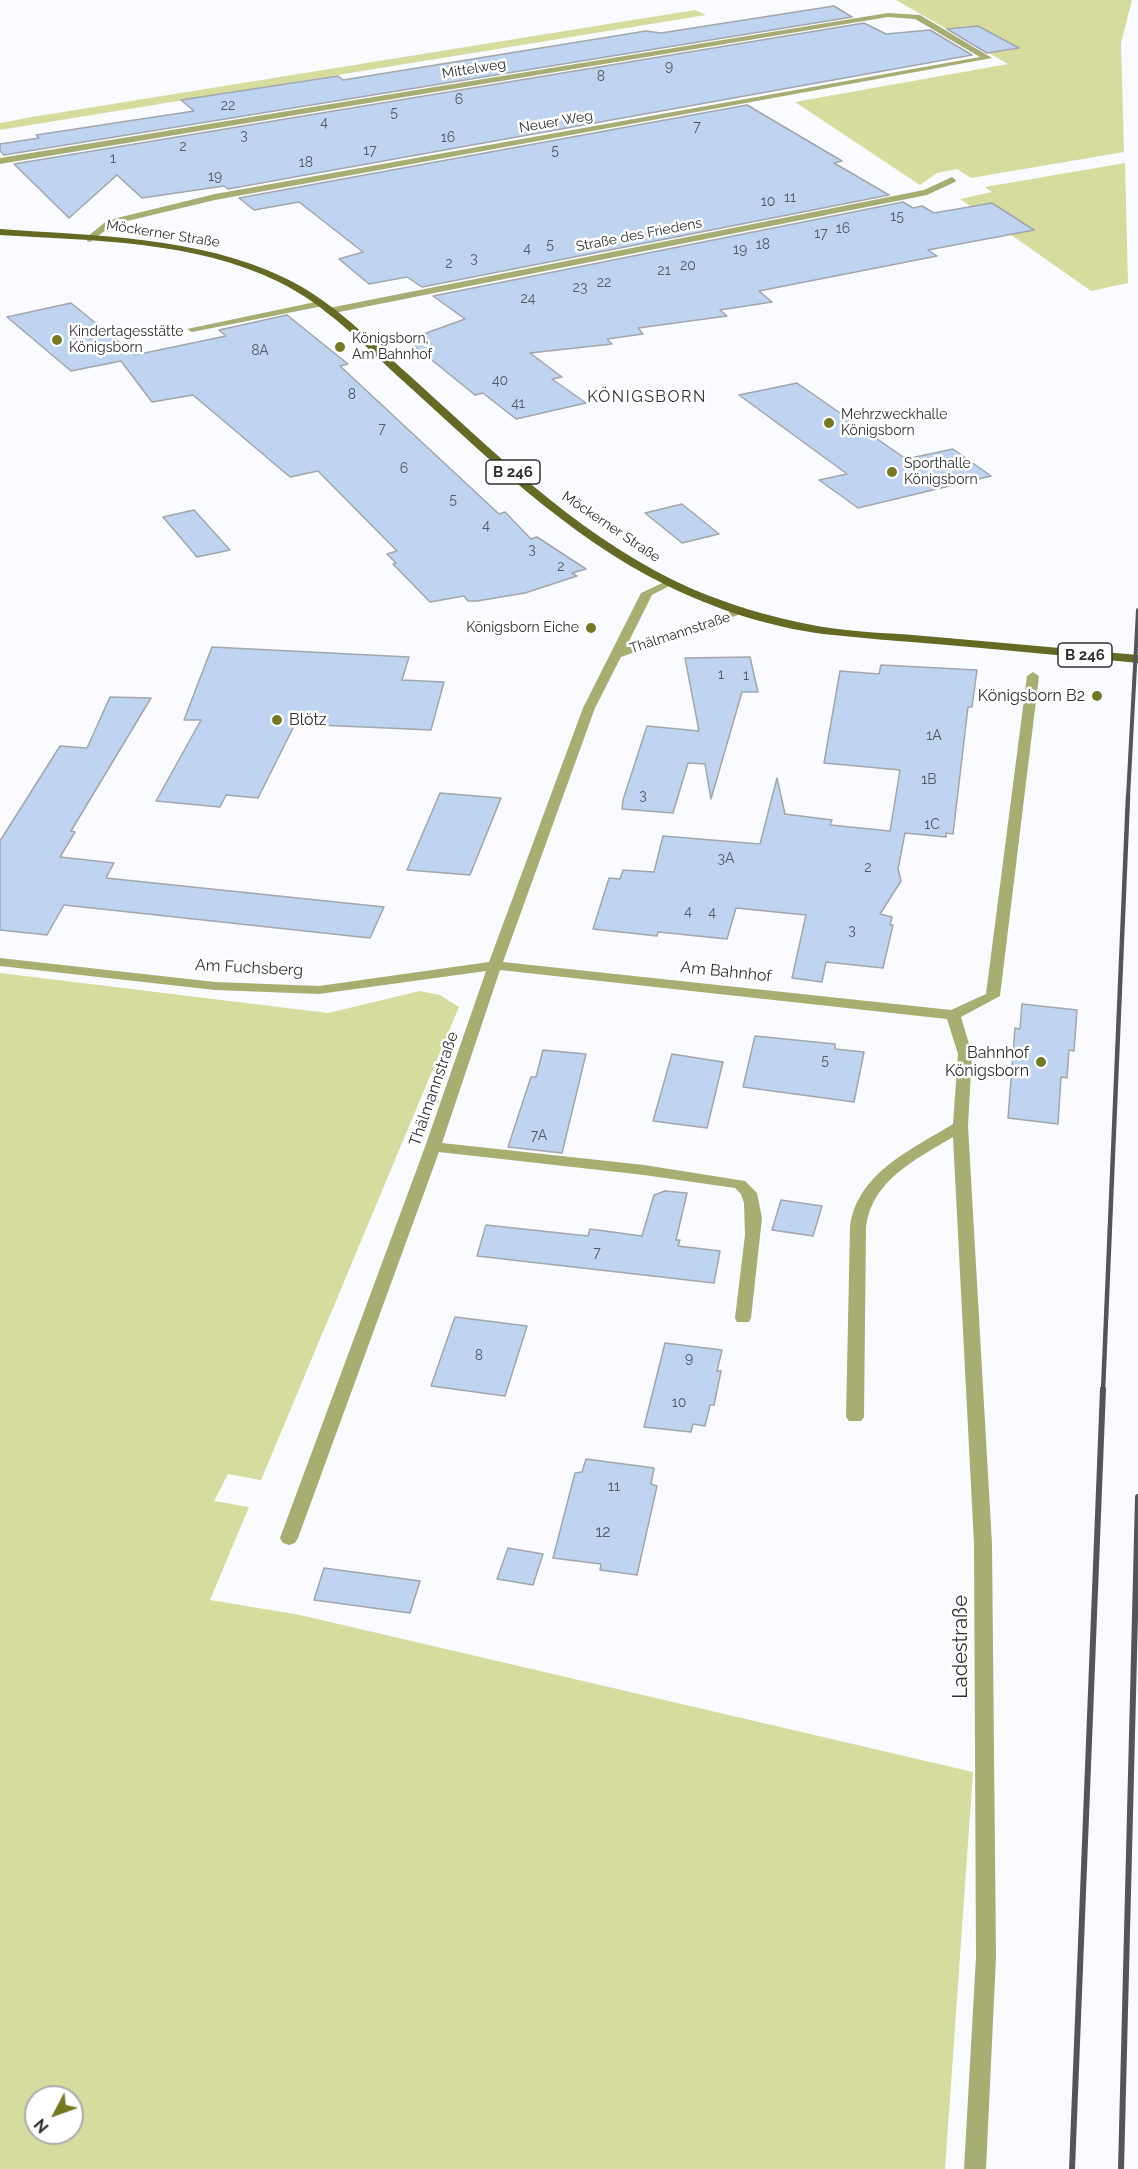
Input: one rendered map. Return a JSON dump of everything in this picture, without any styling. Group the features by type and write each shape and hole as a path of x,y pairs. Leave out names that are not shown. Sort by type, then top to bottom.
{"main road":[{"name":"Möckerner Straße","path":"0,232 156,246 226,260 279,279 325,307 544,499 612,549 669,583 743,611 812,629 864,636 1138,659"}],"street":[{"name":"Mittelweg","path":"0,161 885,15 917,17 949,35"},
{"name":"Neuer Weg","path":"90,239 107,225 120,220 225,195 988,58 949,35"},
{"name":"Straße des Friedens","path":"192,329 325,307 927,192 952,180"},
{"name":"Thälmannstraße","path":"289,1538 433,1147 495,965 577,737 589,708 647,593 669,583"},
{"name":"Thälmannstraße","path":"617,654 743,611"},
{"path":"855,1417 858,1227 861,1208 881,1180 920,1150 960,1126 965,1054 953,1016 993,996 1033,676"},
{"name":"Am Fuchsberg","path":"0,962 215,986 319,990 495,965"},
{"name":"Am Bahnhof","path":"495,965 953,1016"},
{"name":"Ladestraße","path":"960,1126 983,1544 986,1957 975,2169"},
{"path":"433,1147 718,1179 739,1184 750,1194 753,1206 753,1236 743,1318"}],"green space":[{"path":"896,0 1132,0 1121,43 1124,152 971,178 957,169 937,173 920,185 795,102 1008,64"},
{"path":"695,10 706,15 0,130 0,123 32,117"},
{"path":"1125,163 1128,283 1091,291 960,199 992,192 985,187"},
{"path":"0,973 328,1013 420,991 440,995 459,1007 261,1480 228,1474 214,1501 249,1507 210,1600 300,1615 973,1772 945,2169 0,2169"}],"building":[{"path":"834,6 852,17 4,155 0,151 0,144 39,138 36,135 194,111 181,100 338,76 343,80 646,31 661,33"},
{"path":"864,23 886,34 930,30 972,55 228,189 224,186 142,198 117,175 69,218 14,164"},
{"path":"978,26 1019,48 987,53 947,29"},
{"path":"747,105 842,161 834,163 889,195 422,287 407,277 369,284 339,259 363,252 299,202 254,210 239,198"},
{"path":"903,202 913,208 922,206 934,213 992,203 1034,230 928,250 937,256 759,291 772,302 720,310 727,316 638,328 643,334 607,339 612,344 530,353 562,377 552,379 586,403 516,419 483,393 475,395 407,340 465,319 433,296"},
{"path":"71,303 135,355 226,336 219,330 287,315 348,364 340,366 499,514 505,512 531,539 537,537 586,569 572,573 577,576 525,593 477,601 468,601 464,596 430,602 393,564 396,563 387,554 397,551 318,471 290,477 193,395 152,402 121,361 71,371 7,317"},
{"path":"797,383 906,459 953,449 991,476 858,508 819,480 847,474 739,395"},
{"path":"682,504 719,534 682,543 645,513"},
{"path":"194,510 230,550 197,557 163,517"},
{"path":"212,647 409,657 402,680 444,682 431,730 295,724 258,798 226,795 220,807 156,801 201,720 184,720"},
{"path":"750,657 758,692 742,692 711,799 705,764 688,763 673,813 622,809 647,726 699,731 685,658"},
{"path":"881,665 977,670 972,707 968,707 953,834 946,833 946,837 905,833 898,869 901,881 880,914 892,917 890,925 893,925 883,968 826,962 822,982 792,978 806,915 736,908 727,939 658,932 657,936 593,929 609,878 620,879 623,870 654,872 663,836 760,844 777,778 785,814 832,820 830,825 890,831 900,770 824,763 840,671 879,674"},
{"path":"110,697 151,698 71,831 75,832 60,857 114,863 106,878 384,907 370,938 64,905 47,935 0,930 0,841 60,746 87,748"},
{"path":"440,793 501,798 470,875 407,870"},
{"name":"Bahnhof Königsborn","path":"1022,1004 1077,1010 1074,1051 1069,1050 1067,1078 1061,1077 1058,1124 1008,1118 1015,1028 1020,1029"},
{"path":"755,1036 835,1044 835,1049 864,1052 854,1102 743,1087"},
{"path":"543,1050 586,1054 562,1153 508,1147 531,1077 536,1077"},
{"path":"672,1054 723,1062 707,1128 653,1121"},
{"path":"665,1191 687,1193 676,1240 680,1240 678,1246 720,1251 714,1283 477,1256 486,1225 588,1236 590,1229 642,1236 654,1195"},
{"path":"781,1200 822,1206 813,1236 772,1230"},
{"path":"455,1317 527,1326 505,1396 431,1386"},
{"path":"665,1343 722,1350 717,1371 721,1371 714,1405 710,1405 705,1426 693,1424 691,1432 644,1427"},
{"path":"586,1459 654,1468 651,1484 657,1486 637,1575 600,1570 601,1564 553,1558 575,1473 582,1472"},
{"path":"508,1548 543,1554 533,1585 497,1579"},
{"path":"324,1568 420,1581 410,1613 314,1600"}],"railway":[{"path":"1128,797 1138,610"},
{"path":"1103,1391 1128,796"},
{"path":"1072,2169 1103,1389"},
{"path":"1121,2169 1138,1497"}],"place":[{"name":"Kindertagesstätte Königsborn","path":"57,340"},
{"name":"Königsborn, Am Bahnhof","path":"340,347"},
{"name":"Mehrzweckhalle Königsborn","path":"829,423"},
{"name":"Sporthalle Königsborn","path":"892,472"},
{"name":"Königsborn Eiche","path":"591,628"},
{"name":"Königsborn B2","path":"1097,696"},
{"name":"Blötz","path":"277,720"},
{"name":"Bahnhof Königsborn","path":"1041,1062"}],"district":[{"name":"KÖNIGSBORN","path":"647,397"}]}
